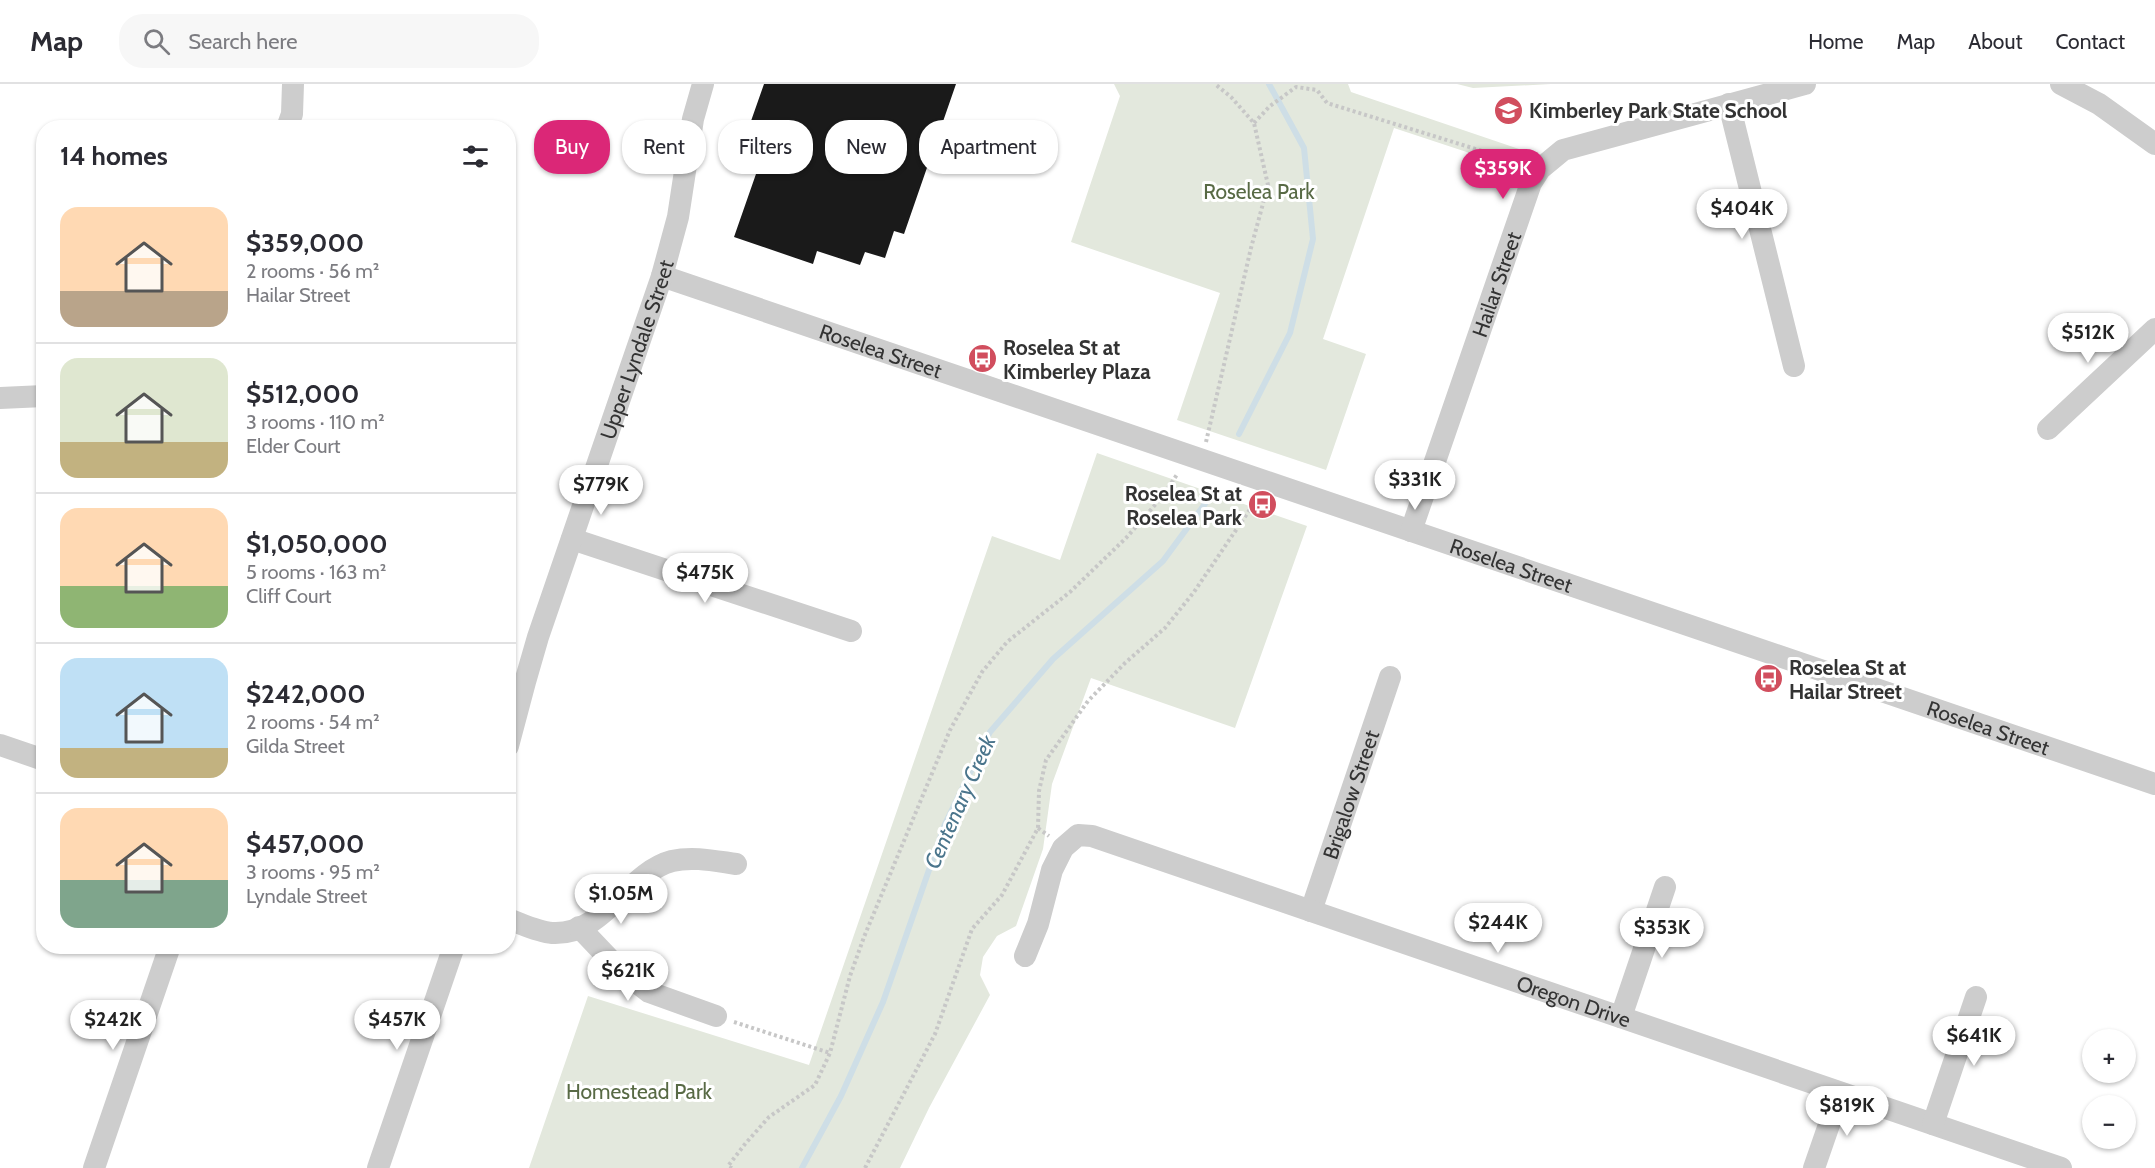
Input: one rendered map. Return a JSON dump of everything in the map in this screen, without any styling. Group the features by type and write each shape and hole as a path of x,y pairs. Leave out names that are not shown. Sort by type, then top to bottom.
{"street":[{"path":"293,84 293,120"},
{"name":"Upper Lyndale Street","path":"689,84 693,119"},
{"name":"Upper Lyndale Street","path":"516,716 572,539 662,276 678,218 693,119 703,84"},
{"name":"Hailar Street","path":"1411,531 1531,183 1540,169 1563,150 1805,84"},
{"path":"2061,84 2098,104 2155,144"},
{"path":"1729,104 1794,366"},
{"name":"Roselea Street","path":"662,276 2155,784"},
{"path":"2048,429 2155,329"},
{"path":"0,398 36,396"},
{"path":"572,539 851,631"},
{"name":"Brigalow Street","path":"1311,911 1389,677"},
{"path":"0,745 36,757"},
{"name":"Oregon Drive","path":"1025,956 1038,924 1052,870 1063,848 1078,835 1092,836 2061,1168"},
{"path":"516,922 550,933 565,933 606,912 643,876 671,861 696,859 736,864"},
{"path":"1620,1017 1665,887"},
{"path":"579,927 618,968 649,992 716,1016"},
{"path":"94,1168 167,954"},
{"path":"378,1168 451,954"},
{"path":"1933,1124 1976,997"},
{"path":"1814,1168 1840,1093"}],"path":[{"path":"1208,436 1251,248 1268,185 1254,123 1232,97 1215,84"},
{"path":"1254,123 1270,106 1296,87 1317,90 1327,103 1540,169"},
{"path":"729,1167 745,1144 769,1117 815,1085 830,1053 850,976 864,937 950,730 982,672 1007,642 1070,592 1126,538 1162,497 1179,470"},
{"path":"865,1168 935,1034 972,929 1002,895 1038,828 1040,791 1046,760 1088,701 1125,663 1165,628 1194,592 1258,498 1248,495"},
{"path":"716,1016 830,1053"}],"green space":[{"name":"Roselea Park","path":"1114,84 1348,84 1351,92 1519,149 1512,167 1394,128 1323,339 1366,354 1326,470 1177,420 1220,293 1071,242 1120,96"},
{"path":"1457,84 1551,84 1473,88"},
{"name":"Homestead Park","path":"1097,453 1307,526 1235,728 1091,678 1052,784 1043,849 1016,926 997,936 983,957 980,975 990,995 929,1108 900,1168 529,1168 588,996 809,1065 992,536 1060,560"}],"building":[{"path":"764,84 956,84 944,120 919,120 919,174 925,174 904,234 894,231 885,258 865,252 860,265 817,251 813,264 734,237 756,174 813,174 813,120 751,120"}],"waterway":[{"name":"Centenary Creek","path":"1239,434 1290,333 1313,239 1304,148 1269,84"},
{"name":"Centenary Creek","path":"802,1168 841,1096 883,1002 945,824 990,732 1053,659 1163,561 1210,497"}],"place":[{"name":"Kimberley Park State School","path":"1508,110"},
{"name":"Roselea St at Kimberley Plaza","path":"982,359"},
{"name":"Roselea St at Roselea Park","path":"1263,505"},
{"name":"Roselea St at Hailar Street","path":"1768,679"}]}
